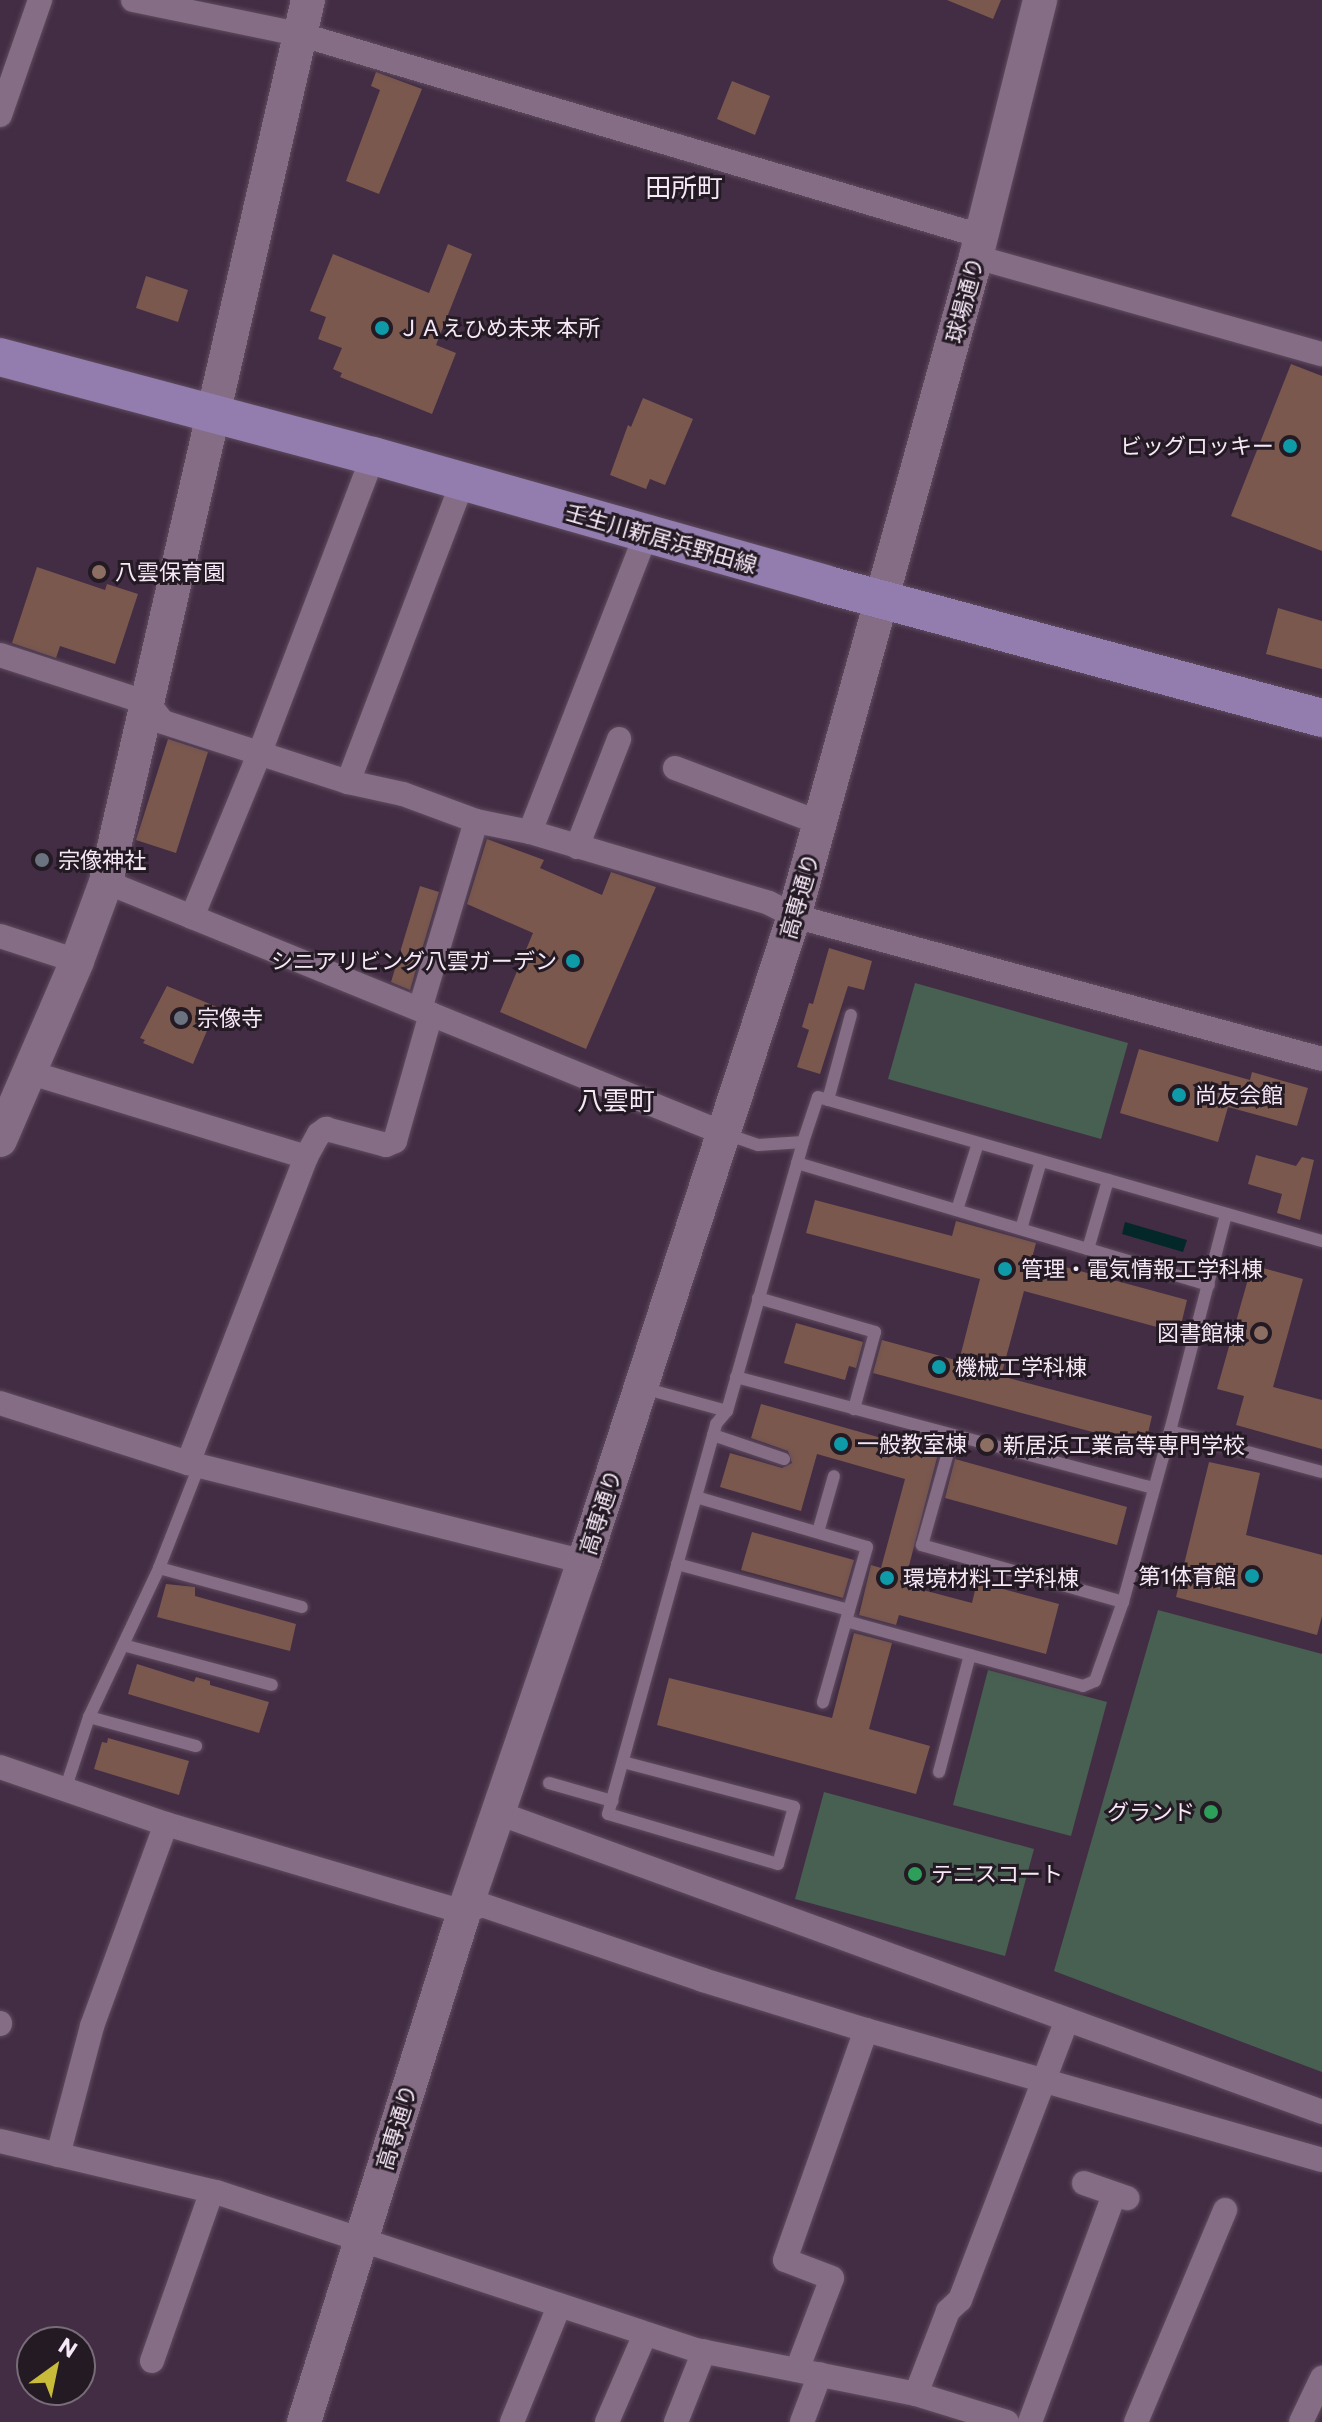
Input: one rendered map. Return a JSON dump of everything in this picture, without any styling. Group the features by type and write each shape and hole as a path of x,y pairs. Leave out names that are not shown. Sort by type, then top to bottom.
{"main road":[{"name":"壬生川新居浜野田線","path":"0,357 373,456 646,534 1322,718"}],"street":[{"path":"0,115 40,0"},
{"path":"133,0 299,34 1322,354"},
{"path":"0,1140 77,961 106,882 308,0"},
{"name":"球場通り","path":"884,598 979,246 1040,0"},
{"path":"192,917 260,752 373,456"},
{"path":"348,782 462,483"},
{"path":"530,832 646,534"},
{"name":"高専通り","path":"304,2422 464,1912 584,1562 794,916 884,598"},
{"path":"0,655 148,703 163,722 348,782 403,794 476,821 530,832 769,903 794,916 1322,1059"},
{"path":"577,847 619,739"},
{"path":"675,768 820,823"},
{"path":"194,1464 306,1157 319,1134 326,1129 386,1145 395,1141 476,821"},
{"path":"106,882 723,1133"},
{"path":"0,936 77,961"},
{"path":"28,1072 306,1157"},
{"path":"0,1403 194,1464 584,1562"},
{"path":"0,1767 166,1824 464,1912 482,1905 703,1980 866,2030 1322,2160"},
{"path":"498,1813 1322,2112"},
{"path":"58,2155 92,2026 166,1824"},
{"path":"916,2394 948,2311 960,2300 1067,2020"},
{"path":"802,2422 809,2372 832,2278 785,2260 866,2030"},
{"path":"0,2141 212,2191 704,2351 916,2394 1007,2422"},
{"path":"1030,2422 1122,2196 1084,2183"},
{"path":"152,2361 212,2191"},
{"path":"1136,2422 1225,2210"},
{"path":"512,2422 559,2306"},
{"path":"607,2422 645,2334"},
{"path":"676,2422 704,2351"},
{"path":"1301,2422 1322,2378"}],"lane":[{"path":"828,1100 851,1015"},
{"path":"623,1762 794,1807 778,1864 608,1814 716,1424 727,1411 818,1097 1322,1241"},
{"path":"723,1133 758,1145 803,1142"},
{"path":"957,1210 978,1143"},
{"path":"1021,1229 1041,1161"},
{"path":"797,1163 1209,1285"},
{"path":"1088,1249 1108,1180"},
{"path":"677,1564 970,1655 1083,1686 1095,1681 1123,1602 1226,1214"},
{"path":"758,1298 875,1332 854,1409"},
{"path":"736,1377 1153,1488"},
{"path":"639,1387 727,1411"},
{"path":"1170,1431 1322,1472"},
{"path":"713,1435 784,1459"},
{"path":"953,1435 922,1545 1123,1602"},
{"path":"65,1790 89,1717 159,1568 194,1464"},
{"path":"818,1532 834,1476"},
{"path":"696,1497 867,1547 823,1702"},
{"path":"159,1568 302,1607"},
{"path":"123,1645 272,1685"},
{"path":"939,1772 970,1655"},
{"path":"89,1717 196,1746"},
{"path":"549,1783 612,1801"}],"shaded area":[{"path":"915,983 1128,1043 1101,1139 888,1079"},
{"path":"1125,1222 1187,1240 1183,1252 1122,1234"},
{"name":"グランド","path":"1158,1610 1322,1654 1322,2072 1054,1971"},
{"name":"テニスコート","path":"988,1670 1107,1702 1071,1836 953,1805"},
{"name":"テニスコート","path":"824,1792 1034,1849 1005,1956 795,1899"}],"building":[{"path":"947,0 1001,0 993,19"},
{"path":"376,72 422,89 379,194 346,181 380,90 371,86"},
{"path":"732,81 770,96 755,135 717,119"},
{"name":"ＪＡえひめ未来 本所","path":"448,244 472,254 436,345 456,353 432,414 340,377 342,373 333,369 342,348 318,339 326,317 310,311 333,254 429,293"},
{"path":"146,276 188,290 178,322 136,308"},
{"name":"ビッグロッキー","path":"1291,364 1322,376 1322,551 1231,516"},
{"path":"643,398 693,419 665,485 650,479 646,489 610,475 628,425 631,427"},
{"path":"37,567 105,590 107,584 138,594 115,664 60,646 56,658 12,643"},
{"path":"1278,608 1322,621 1322,669 1266,654"},
{"path":"168,739 208,752 176,853 136,840"},
{"name":"シニアリビング八雲ガーデン","path":"487,839 544,860 540,868 602,895 611,872 656,887 586,1049 500,1012 533,933 467,904"},
{"path":"420,886 439,892 410,990 391,982"},
{"path":"829,948 872,961 864,990 848,986 820,1074 797,1067 809,1030 802,1027 809,1003 813,1004"},
{"name":"宗像寺","path":"167,986 217,1007 193,1064 143,1043 145,1040 140,1038"},
{"name":"尚友会館","path":"1139,1049 1250,1080 1252,1072 1308,1088 1297,1126 1228,1107 1218,1142 1120,1113"},
{"path":"1256,1155 1296,1166 1302,1157 1314,1160 1300,1220 1277,1213 1282,1194 1248,1184"},
{"path":"815,1200 952,1236 956,1221 1036,1243 1032,1258 1187,1300 1179,1333 1024,1291 1001,1376 1152,1416 1145,1446 873,1373 882,1340 959,1361 980,1279 806,1233"},
{"name":"図書館棟","path":"1252,1265 1303,1279 1273,1387 1322,1400 1322,1449 1236,1425 1244,1396 1217,1389"},
{"path":"796,1323 863,1342 856,1368 849,1366 845,1380 784,1363"},
{"path":"761,1404 938,1454 904,1585 972,1603 977,1582 1059,1604 1046,1654 899,1615 896,1625 859,1615 871,1565 881,1568 905,1479 817,1454 801,1511 720,1487 730,1453 782,1468 792,1463 788,1451 751,1438"},
{"path":"955,1459 1127,1507 1117,1545 945,1498"},
{"name":"第1体育館","path":"1209,1462 1260,1473 1246,1535 1322,1555 1322,1616 1317,1635 1176,1597"},
{"path":"752,1532 854,1560 843,1598 741,1570"},
{"path":"166,1584 195,1587 195,1596 296,1624 290,1651 157,1617"},
{"path":"854,1633 892,1643 869,1729 930,1746 916,1794 657,1725 669,1678 832,1718"},
{"path":"137,1664 194,1682 196,1677 210,1681 210,1685 269,1702 259,1733 128,1694"},
{"path":"108,1738 189,1761 179,1795 94,1769 102,1742 107,1743"}],"place":[{"name":"ＪＡえひめ未来 本所","path":"382,328"},
{"name":"ビッグロッキー","path":"1290,446"},
{"name":"八雲保育園","path":"99,572"},
{"name":"宗像神社","path":"42,860"},
{"name":"シニアリビング八雲ガーデン","path":"573,961"},
{"name":"宗像寺","path":"181,1018"},
{"name":"尚友会館","path":"1179,1095"},
{"name":"管理・電気情報工学科棟","path":"1005,1269"},
{"name":"図書館棟","path":"1261,1333"},
{"name":"機械工学科棟","path":"939,1367"},
{"name":"一般教室棟","path":"841,1444"},
{"name":"新居浜工業高等専門学校","path":"987,1445"},
{"name":"第1体育館","path":"1252,1576"},
{"name":"環境材料工学科棟","path":"887,1578"},
{"name":"グランド","path":"1211,1812"},
{"name":"テニスコート","path":"915,1874"}],"district":[{"name":"田所町","path":"684,187"},
{"name":"八雲町","path":"616,1100"}]}
